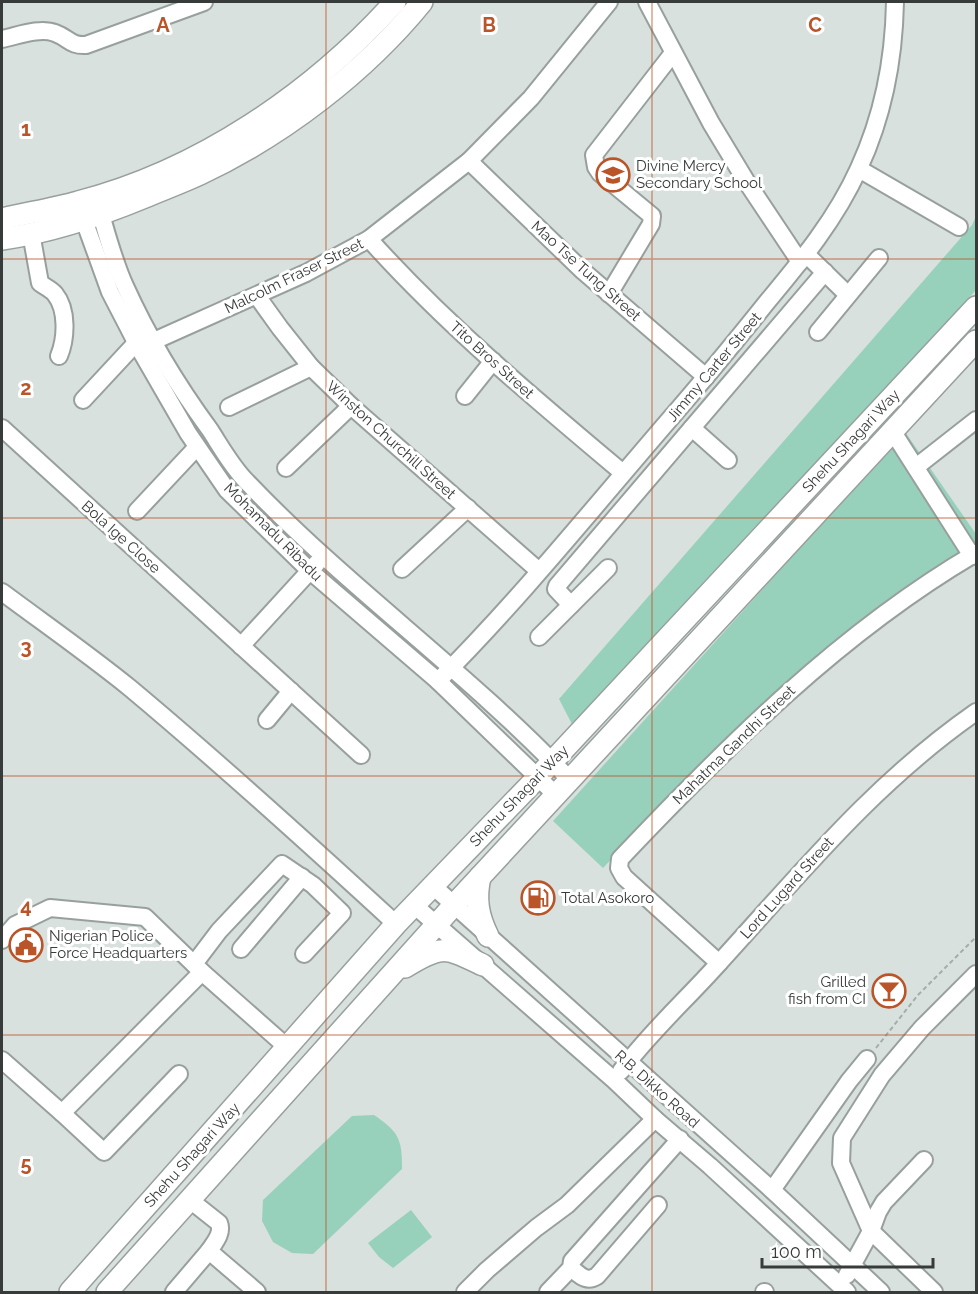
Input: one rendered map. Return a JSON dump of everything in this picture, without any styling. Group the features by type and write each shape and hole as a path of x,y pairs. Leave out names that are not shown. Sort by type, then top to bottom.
{"main road":[{"path":"2,239 31,233 90,209 230,137 325,70 366,34 395,2"},
{"path":"2,219 90,209 201,174 282,127 332,90 355,71 422,2"},
{"name":"Shehu Shagari Way","path":"70,1293 396,924 546,769 976,306"},
{"name":"Shehu Shagari Way","path":"107,1293 454,905 976,341"},
{"path":"480,877 477,902 480,920 488,936"},
{"path":"392,975 422,957 438,951 459,952 483,965"}],"street":[{"path":"2,39 44,31 54,32 77,46 86,45 204,2"},
{"name":"Malcolm Fraser Street","path":"143,344 257,296 369,239 468,161 531,98 609,2"},
{"path":"647,2 728,152 804,258 825,272 848,295"},
{"name":"Jimmy Carter Street","path":"438,681 539,571 706,377 804,258 842,202 859,169 876,125 889,75 895,28 895,2"},
{"path":"609,294 651,224 652,216 600,173 596,167 594,155 673,53"},
{"name":"Mao Tse Tung Street","path":"468,161 609,294 706,377"},
{"path":"859,169 959,227"},
{"name":"Mohamadu Ribadu","path":"90,209 110,292 143,344 197,447 227,490 310,571 438,681 546,769"},
{"path":"31,233 40,283 52,291 62,305 64,336 59,356"},
{"name":"Tito Bros Street","path":"369,239 442,315 623,473"},
{"path":"818,332 879,258"},
{"path":"571,605 557,592 557,586 825,272"},
{"name":"Winston Churchill Street","path":"257,296 279,328 312,367 351,405 539,571"},
{"path":"82,400 143,344"},
{"name":"Mohamadu Ribadu","path":"143,344 177,383 245,480 323,555 452,667 563,788"},
{"path":"465,396 493,361"},
{"path":"229,406 312,367"},
{"path":"286,468 351,405"},
{"path":"916,467 976,420"},
{"name":"Bola Ige Close","path":"2,428 361,755"},
{"path":"692,428 728,460"},
{"path":"892,432 974,554"},
{"path":"137,511 197,447"},
{"path":"402,569 468,508"},
{"name":"Mahatma Gandhi Street","path":"719,963 624,878 619,868 620,859 685,790 796,685 922,586 974,554"},
{"path":"242,646 323,555"},
{"path":"539,637 608,568"},
{"path":"4,598 66,638 129,687 269,807 396,924"},
{"path":"267,720 291,691"},
{"name":"Lord Lugard Street","path":"614,1080 627,1062 719,963 805,865 867,801 918,756 976,712"},
{"path":"62,1113 198,968 219,931 282,864 313,885 342,913 304,954"},
{"path":"241,949 302,878"},
{"name":"R.B. Dikko Road","path":"433,886 772,1190 881,1293"},
{"name":"R.B. Dikko Road","path":"414,905 680,1139 841,1290"},
{"path":"2,940 15,925 50,908 145,916 198,968 288,1048"},
{"path":"934,1293 871,1231 841,1163 843,1138 882,1075 922,1028 976,974"},
{"path":"772,1190 867,1059"},
{"path":"2,1060 104,1152 179,1074"},
{"path":"465,1293 487,1270 567,1205 655,1119"},
{"path":"548,1293 571,1268 572,1261 680,1139"},
{"path":"841,1290 884,1202 924,1160"},
{"path":"174,1293 209,1251 219,1234 219,1223 190,1200"},
{"path":"571,1268 585,1279 591,1280 597,1276 658,1205"},
{"path":"209,1251 257,1293"}],"path":[{"path":"867,1059 918,995 976,937"}],"green space":[{"path":"976,216 976,290 574,728 559,699 972,225"},
{"path":"905,432 976,534 976,543 859,621 745,720 603,868 553,821"},
{"path":"374,1115 389,1126 397,1137 400,1143 402,1169 313,1254 292,1253 273,1242 262,1221 263,1200 352,1116"},
{"path":"411,1210 432,1237 393,1268 379,1257 368,1243"}],"place":[{"name":"Divine Mercy Secondary School","path":"613,175"},
{"name":"Total Asokoro","path":"538,898"},
{"name":"Nigerian Police Force Headquarters","path":"26,945"},
{"name":"Grilled fish from CI","path":"889,991"}]}
